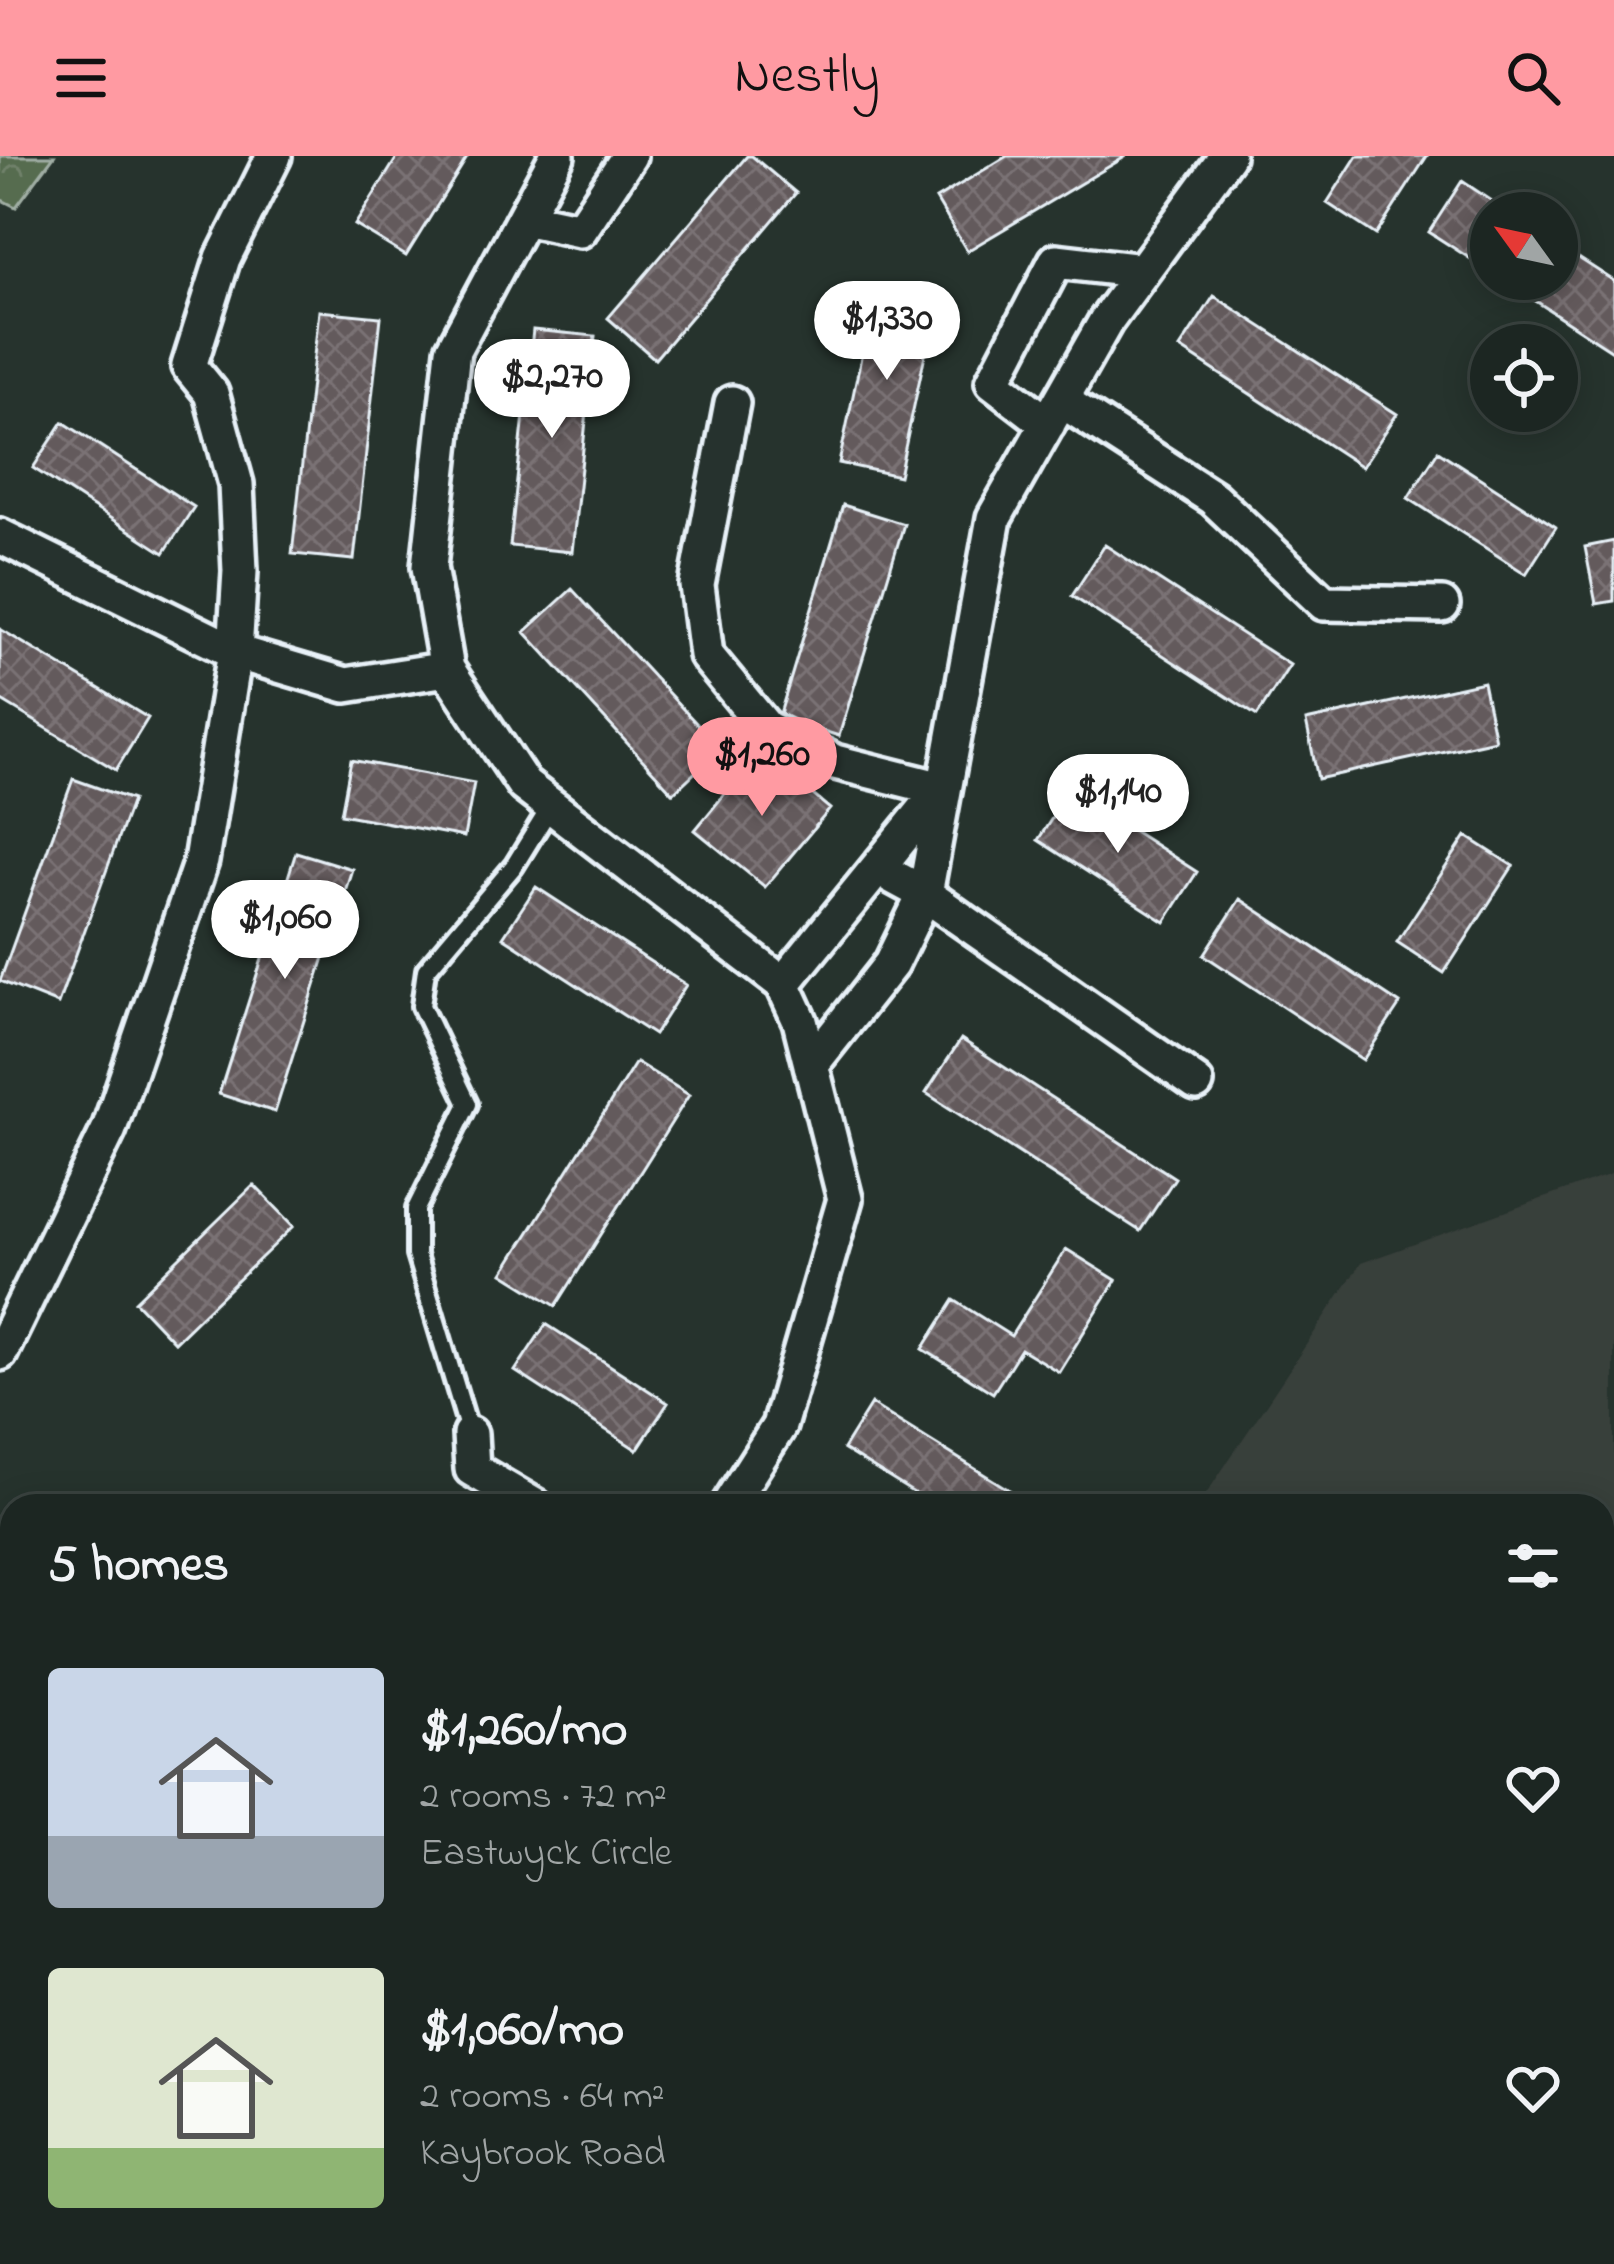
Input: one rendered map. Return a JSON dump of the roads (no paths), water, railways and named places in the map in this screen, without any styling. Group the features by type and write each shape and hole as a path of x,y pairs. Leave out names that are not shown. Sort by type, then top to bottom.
{"street":[{"path":"0,1353 109,1129 201,861 235,652 240,571 236,484 211,393 189,366 223,258 274,156"},
{"path":"557,156 453,350 429,567 447,669 524,785 783,984 800,1021 845,1198 779,1426 736,1494"},
{"path":"524,218 580,230 629,156"},
{"path":"811,1065 891,964 925,894 994,518 1106,321 1227,156"},
{"path":"1142,272 1056,261 992,382 1213,498 1324,604 1442,605"},
{"path":"732,403 697,585 706,655 766,728 835,762 942,790"},
{"path":"0,536 235,652 346,686 447,669"},
{"path":"783,984 942,790"},
{"path":"879,869 925,894 1196,1083"},
{"path":"470,1434 472,1469 515,1494"}],"lane":[{"path":"470,1434 416,1255 416,1210 468,1104 421,1006 426,970 514,866 551,806"}]}
